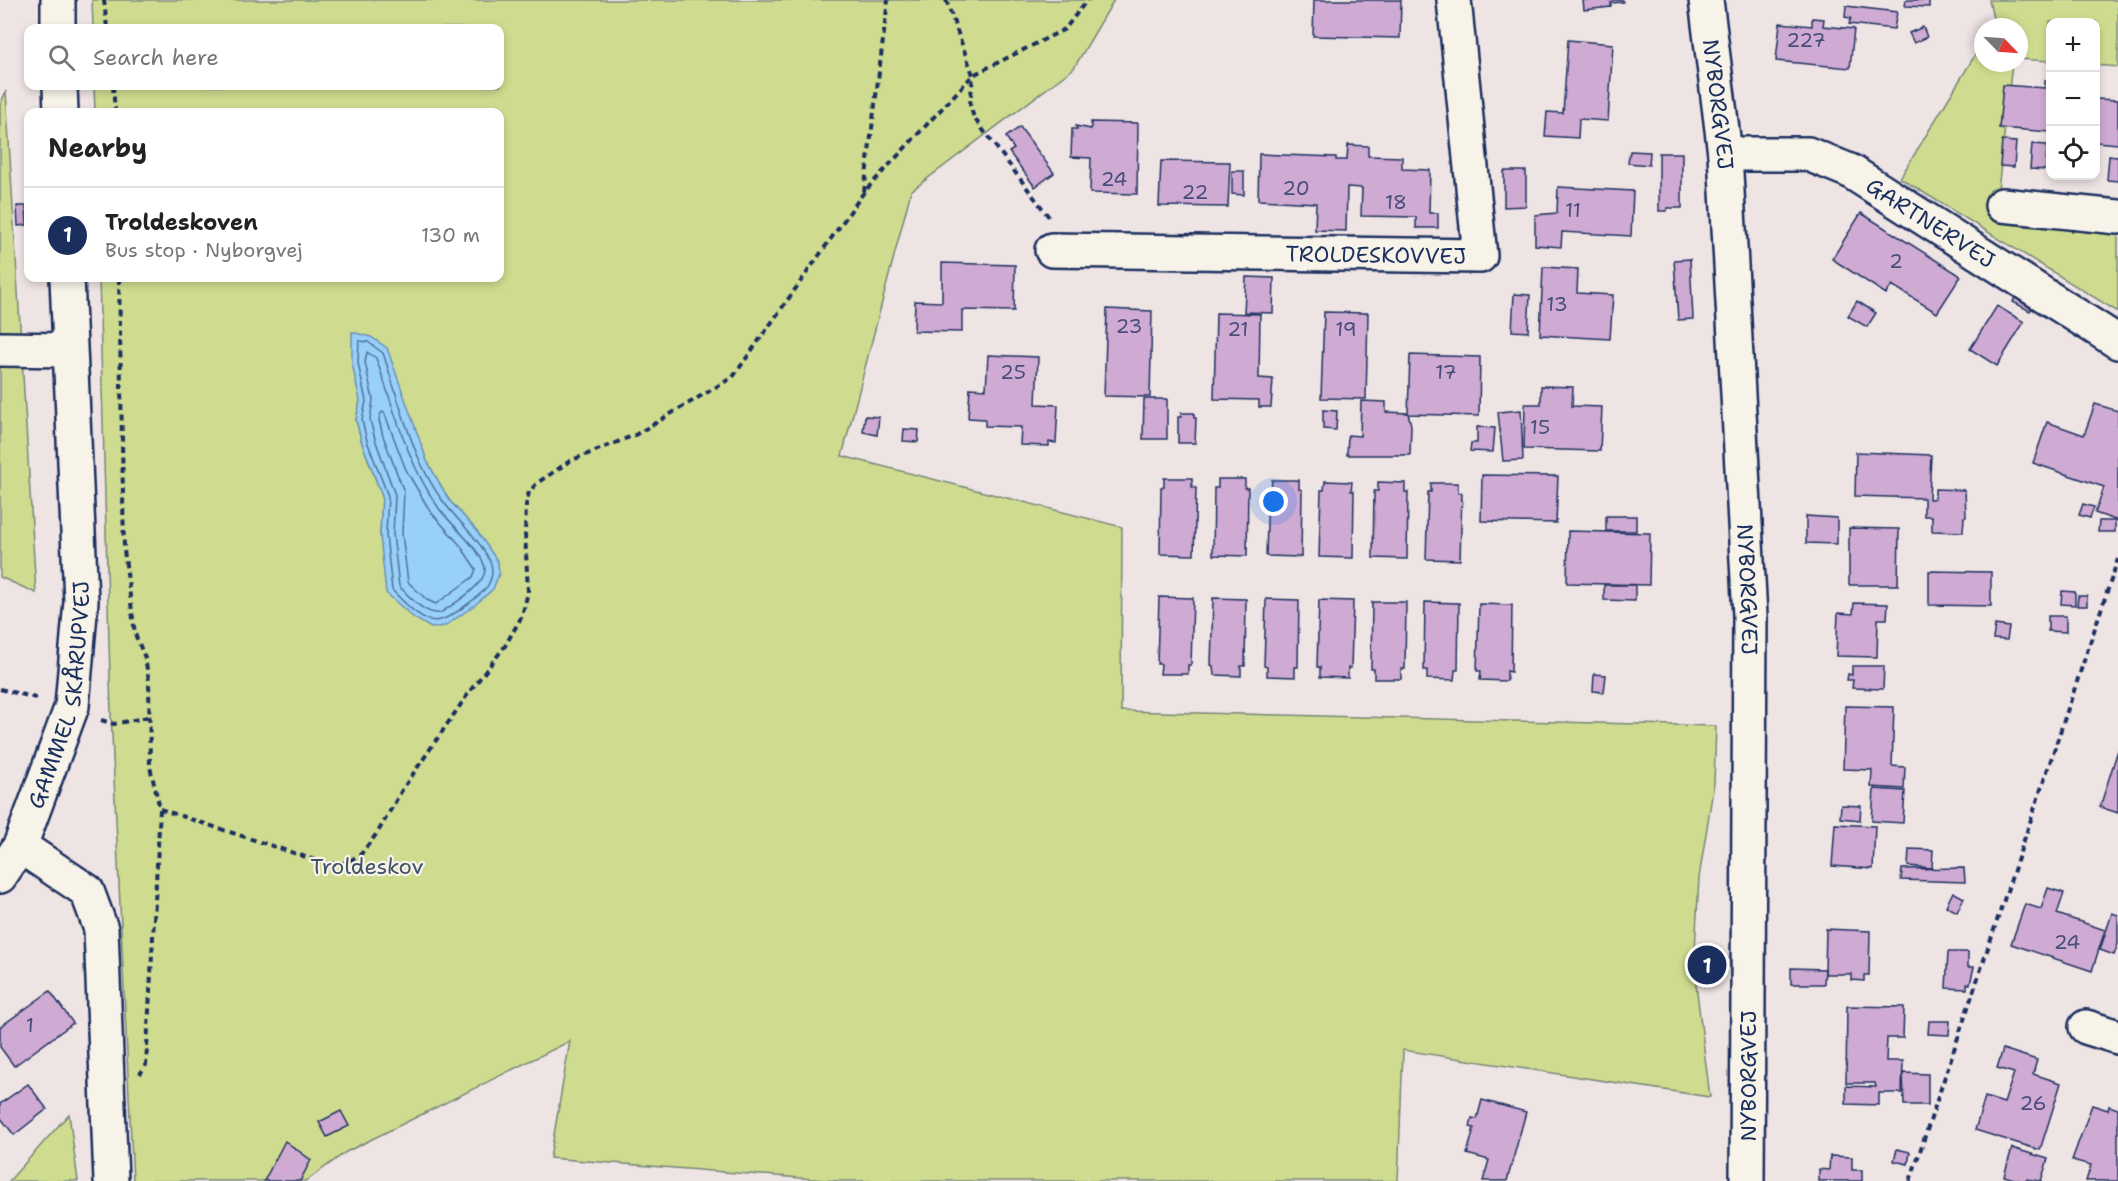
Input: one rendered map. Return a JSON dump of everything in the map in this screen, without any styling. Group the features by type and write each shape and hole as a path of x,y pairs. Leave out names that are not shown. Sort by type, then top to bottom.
{"street":[{"path":"58,0 58,24"},
{"name":"TROLDESKOVVEJ","path":"1052,250 1480,256 1454,0"},
{"name":"NYBORGVEJ","path":"1706,0 1725,154 1750,616 1747,1181"},
{"path":"60,90 61,108"},
{"name":"GARTNERVEJ","path":"1725,154 1808,154 1850,171 2118,342"},
{"path":"2001,205 2118,217"},
{"name":"GAMMEL SKÅRUPVEJ","path":"0,876 20,846 72,706 81,601 67,282"},
{"path":"0,349 69,350"},
{"path":"20,846 87,891 100,928 111,1181"},
{"path":"2086,1027 2118,1037"}],"path":[{"path":"104,0 107,24"},
{"path":"864,192 888,0"},
{"path":"946,0 974,75 970,105 974,118 1052,222 1052,250"},
{"path":"160,809 327,864 346,863 361,854 378,832 402,790 470,691 505,645 522,616 528,592 525,533 529,492 537,483 570,461 635,435 733,377 864,192 974,75 1065,29 1087,0"},
{"path":"112,90 115,108"},
{"path":"107,1093 137,1079 146,1065 160,809 150,767 149,680 145,658 135,634 124,550 119,282"},
{"path":"1910,1181 2118,559"},
{"path":"0,689 30,696"},
{"path":"37,709 42,689"},
{"path":"72,706 114,724 148,717"}],"green space":[{"name":"Troldeskov","path":"92,0 1114,0 1074,68 911,191 842,456 1122,527 1121,711 1716,726 1714,783 1699,878 1694,968 1710,1097 1403,1050 1398,1181 838,1181 550,1158 570,1041 346,1152 306,1181 133,1181 111,714 99,282 504,282 504,108 95,108 94,90 504,90 504,24 93,24","holes":["360,401 412,422 427,461 449,500 477,531 380,535 382,496 356,420"]},
{"path":"1989,0 2118,0 2118,67 2100,65 2100,18 2046,18 2046,61 2028,60 2028,18 1993,18"},
{"path":"1974,57 1974,72 2011,72 1995,218 2118,234 2118,312 1900,178"},
{"path":"6,91 36,593 0,577 0,105"},
{"path":"69,1114 78,1181 9,1181"}],"water":[{"path":"352,332 371,337 387,348 427,461 449,500 477,531 498,562 499,574 493,589 445,626 431,628 414,618 386,593 380,535 382,496 356,420 360,401 352,363"}],"building":[{"path":"1314,0 1401,0 1400,38 1313,36"},
{"path":"1583,0 1623,0 1623,2 1611,3 1611,7 1584,10"},
{"path":"1906,0 1929,0 1929,7 1905,6"},
{"path":"1846,6 1897,12 1894,29 1849,24 1851,18 1845,17"},
{"path":"1812,18 1824,19 1823,26 1854,29 1850,68 1776,61 1780,23 1812,26"},
{"path":"1923,27 1927,37 1914,43 1909,33"},
{"path":"1568,40 1613,44 1608,121 1579,119 1578,138 1545,136 1547,112 1563,113"},
{"path":"2046,80 2046,132 1999,128 2003,85 2045,88"},
{"path":"2100,99 2118,100 2118,144 2100,142"},
{"path":"1091,122 1138,123 1137,194 1090,193 1091,158 1071,157 1072,129 1077,129 1076,126 1091,129"},
{"path":"1020,127 1054,173 1035,187 1009,152 1014,149 1006,137"},
{"path":"2002,141 2016,142 2014,167 2000,166"},
{"path":"2032,144 2046,145 2046,170 2030,169"},
{"path":"1348,145 1368,146 1368,156 1402,157 1402,169 1430,170 1429,213 1438,213 1438,228 1416,228 1416,217 1361,216 1362,188 1347,187 1346,231 1315,230 1316,203 1258,200 1259,154 1336,157 1336,160 1347,160"},
{"path":"1630,151 1650,152 1649,165 1628,163"},
{"path":"1659,153 1682,153 1682,208 1667,208 1667,211 1659,211"},
{"path":"2109,156 2118,157 2118,181 2107,180"},
{"path":"1161,161 1230,162 1228,207 1159,206"},
{"path":"1232,171 1244,171 1244,195 1232,194"},
{"path":"1504,171 1526,171 1526,206 1504,207"},
{"path":"1558,187 1633,191 1631,236 1562,232 1561,247 1535,245 1535,215 1557,213"},
{"path":"17,206 24,206 24,225 18,226"},
{"path":"1861,213 1961,276 1937,313 1892,285 1886,294 1832,259"},
{"path":"1690,259 1693,319 1678,320 1674,260"},
{"path":"942,263 1015,265 1014,311 962,310 962,332 914,331 915,301 942,302"},
{"path":"1543,267 1578,269 1577,293 1613,295 1610,339 1540,335"},
{"path":"1246,277 1274,278 1273,313 1244,312"},
{"path":"2017,293 2034,303 2030,311 2013,302"},
{"path":"1514,294 1530,295 1528,332 1512,331"},
{"path":"1857,301 1876,313 1867,327 1848,316"},
{"path":"1997,306 2024,322 1997,366 1970,349"},
{"path":"1107,309 1152,311 1150,397 1104,396"},
{"path":"1324,312 1368,313 1366,399 1321,398"},
{"path":"1216,313 1260,314 1259,378 1273,379 1271,407 1259,407 1259,400 1214,399"},
{"path":"988,355 1038,357 1036,404 1058,405 1056,443 1049,442 1049,446 1020,445 1021,427 985,426 985,419 968,418 970,388 986,389"},
{"path":"1410,355 1480,357 1479,416 1408,414"},
{"path":"1541,386 1573,387 1572,406 1602,407 1600,451 1524,449 1525,404 1541,404"},
{"path":"1144,399 1167,399 1167,439 1143,439"},
{"path":"1361,401 1386,402 1386,412 1408,413 1411,425 1410,455 1347,455 1348,435 1360,436"},
{"path":"2095,404 2118,411 2118,521 2095,513 2104,487 2033,463 2047,422 2084,435"},
{"path":"1323,410 1337,411 1336,430 1323,429"},
{"path":"1521,410 1523,460 1503,461 1498,412"},
{"path":"1181,413 1194,413 1194,418 1196,418 1195,443 1178,443 1178,417 1181,417"},
{"path":"865,416 879,417 877,435 863,432"},
{"path":"1477,427 1495,428 1493,452 1470,451 1471,443 1477,443"},
{"path":"904,429 919,430 918,442 903,441"},
{"path":"1856,452 1931,455 1929,499 1935,499 1935,489 1965,490 1966,517 1964,517 1963,532 1932,531 1932,516 1924,516 1924,498 1855,496"},
{"path":"1482,475 1558,476 1556,523 1481,521"},
{"path":"1164,478 1192,478 1192,487 1196,488 1194,555 1160,554 1161,487 1164,487"},
{"path":"1218,479 1245,479 1245,488 1248,488 1247,556 1213,555 1214,488 1218,488"},
{"path":"1272,480 1299,480 1299,489 1302,490 1301,557 1266,556 1268,489 1271,489"},
{"path":"1325,481 1352,482 1351,491 1354,491 1353,558 1319,557 1321,490 1324,490"},
{"path":"1378,482 1405,483 1405,492 1408,492 1407,559 1373,558 1374,491 1378,491"},
{"path":"1431,483 1458,483 1458,493 1462,493 1460,560 1426,559 1428,492 1431,492"},
{"path":"2083,504 2094,507 2090,518 2079,515"},
{"path":"1606,516 1636,516 1636,531 1606,531"},
{"path":"1806,516 1837,518 1837,544 1806,543"},
{"path":"2099,521 2115,521 2115,532 2098,532"},
{"path":"1849,528 1899,529 1898,585 1849,585"},
{"path":"1568,531 1650,533 1649,585 1567,583"},
{"path":"1929,571 1991,572 1991,606 1929,605"},
{"path":"1604,585 1635,585 1635,601 1604,600"},
{"path":"2062,591 2075,592 2075,605 2061,604"},
{"path":"2078,596 2087,596 2087,606 2077,606"},
{"path":"1159,597 1193,598 1191,665 1188,665 1188,674 1160,674 1161,664 1157,664"},
{"path":"1213,598 1246,599 1245,666 1241,666 1241,676 1214,675 1211,665"},
{"path":"1266,599 1299,600 1298,667 1295,667 1295,677 1267,676 1267,667 1264,666"},
{"path":"1319,600 1353,601 1351,668 1348,668 1348,678 1320,677 1320,667 1317,667"},
{"path":"1372,602 1406,602 1405,669 1401,669 1401,679 1374,679 1374,669 1371,669"},
{"path":"1425,602 1459,603 1458,670 1455,670 1454,680 1427,679 1427,670 1424,670"},
{"path":"1854,603 1888,604 1887,619 1878,619 1877,657 1836,656 1838,613 1853,614"},
{"path":"1479,604 1512,605 1511,672 1507,671 1507,681 1480,680 1481,671 1477,671"},
{"path":"2048,616 2066,616 2066,632 2048,631"},
{"path":"1995,625 2009,627 2007,640 1993,639"},
{"path":"1852,666 1884,666 1883,689 1852,688 1853,680 1847,680 1848,674 1852,675"},
{"path":"1594,674 1606,675 1604,692 1593,691"},
{"path":"1845,706 1894,707 1892,766 1905,767 1904,789 1871,787 1872,770 1843,769"},
{"path":"2118,750 2118,813 2100,807"},
{"path":"1874,789 1905,791 1903,823 1872,821"},
{"path":"1841,805 1861,806 1860,820 1840,818"},
{"path":"1835,824 1875,826 1873,869 1832,866"},
{"path":"1909,849 1933,850 1932,868 1908,866"},
{"path":"1964,868 1965,882 1901,880 1902,869"},
{"path":"2048,888 2064,893 2057,914 2105,930 2092,971 2011,944 2025,904 2041,909"},
{"path":"1953,892 1964,898 1957,912 1946,906"},
{"path":"2112,913 2118,915 2118,944 2114,955 2100,950"},
{"path":"1826,929 1870,931 1869,975 1864,975 1864,981 1851,980 1851,974 1825,974"},
{"path":"1948,952 1968,952 1968,967 1974,967 1967,989 1946,988"},
{"path":"1791,968 1825,969 1824,984 1791,984"},
{"path":"50,991 73,1023 14,1066 0,1047 0,1027"},
{"path":"1847,1006 1904,1007 1903,1038 1887,1038 1886,1061 1903,1061 1902,1093 1879,1093 1879,1105 1846,1104 1846,1086 1876,1087 1875,1083 1846,1083"},
{"path":"1929,1021 1950,1021 1949,1035 1928,1034"},
{"path":"2003,1049 2037,1060 2033,1074 2061,1083 2040,1150 1975,1130 1985,1097 2004,1103 2014,1073 1997,1068"},
{"path":"1903,1073 1928,1074 1928,1105 1904,1105"},
{"path":"28,1084 47,1109 14,1135 0,1117 0,1104"},
{"path":"1482,1100 1526,1112 1507,1181 1483,1181 1489,1160 1467,1154 1474,1128 1470,1127 1472,1118 1477,1119"},
{"path":"2092,1105 2108,1110 2109,1106 2118,1109 2118,1181 2086,1181 2091,1165 2072,1160"},
{"path":"341,1111 349,1126 327,1137 319,1122"},
{"path":"285,1141 311,1160 300,1181 264,1181"},
{"path":"2012,1148 2048,1159 2041,1181 2027,1179 2021,1181 2004,1176"},
{"path":"1897,1149 1910,1152 1908,1164 1894,1161"},
{"path":"1830,1156 1852,1157 1852,1170 1862,1170 1862,1181 1819,1181 1819,1169 1829,1170"}],"place":[{"name":"Troldeskoven","path":"1707,965"}]}
